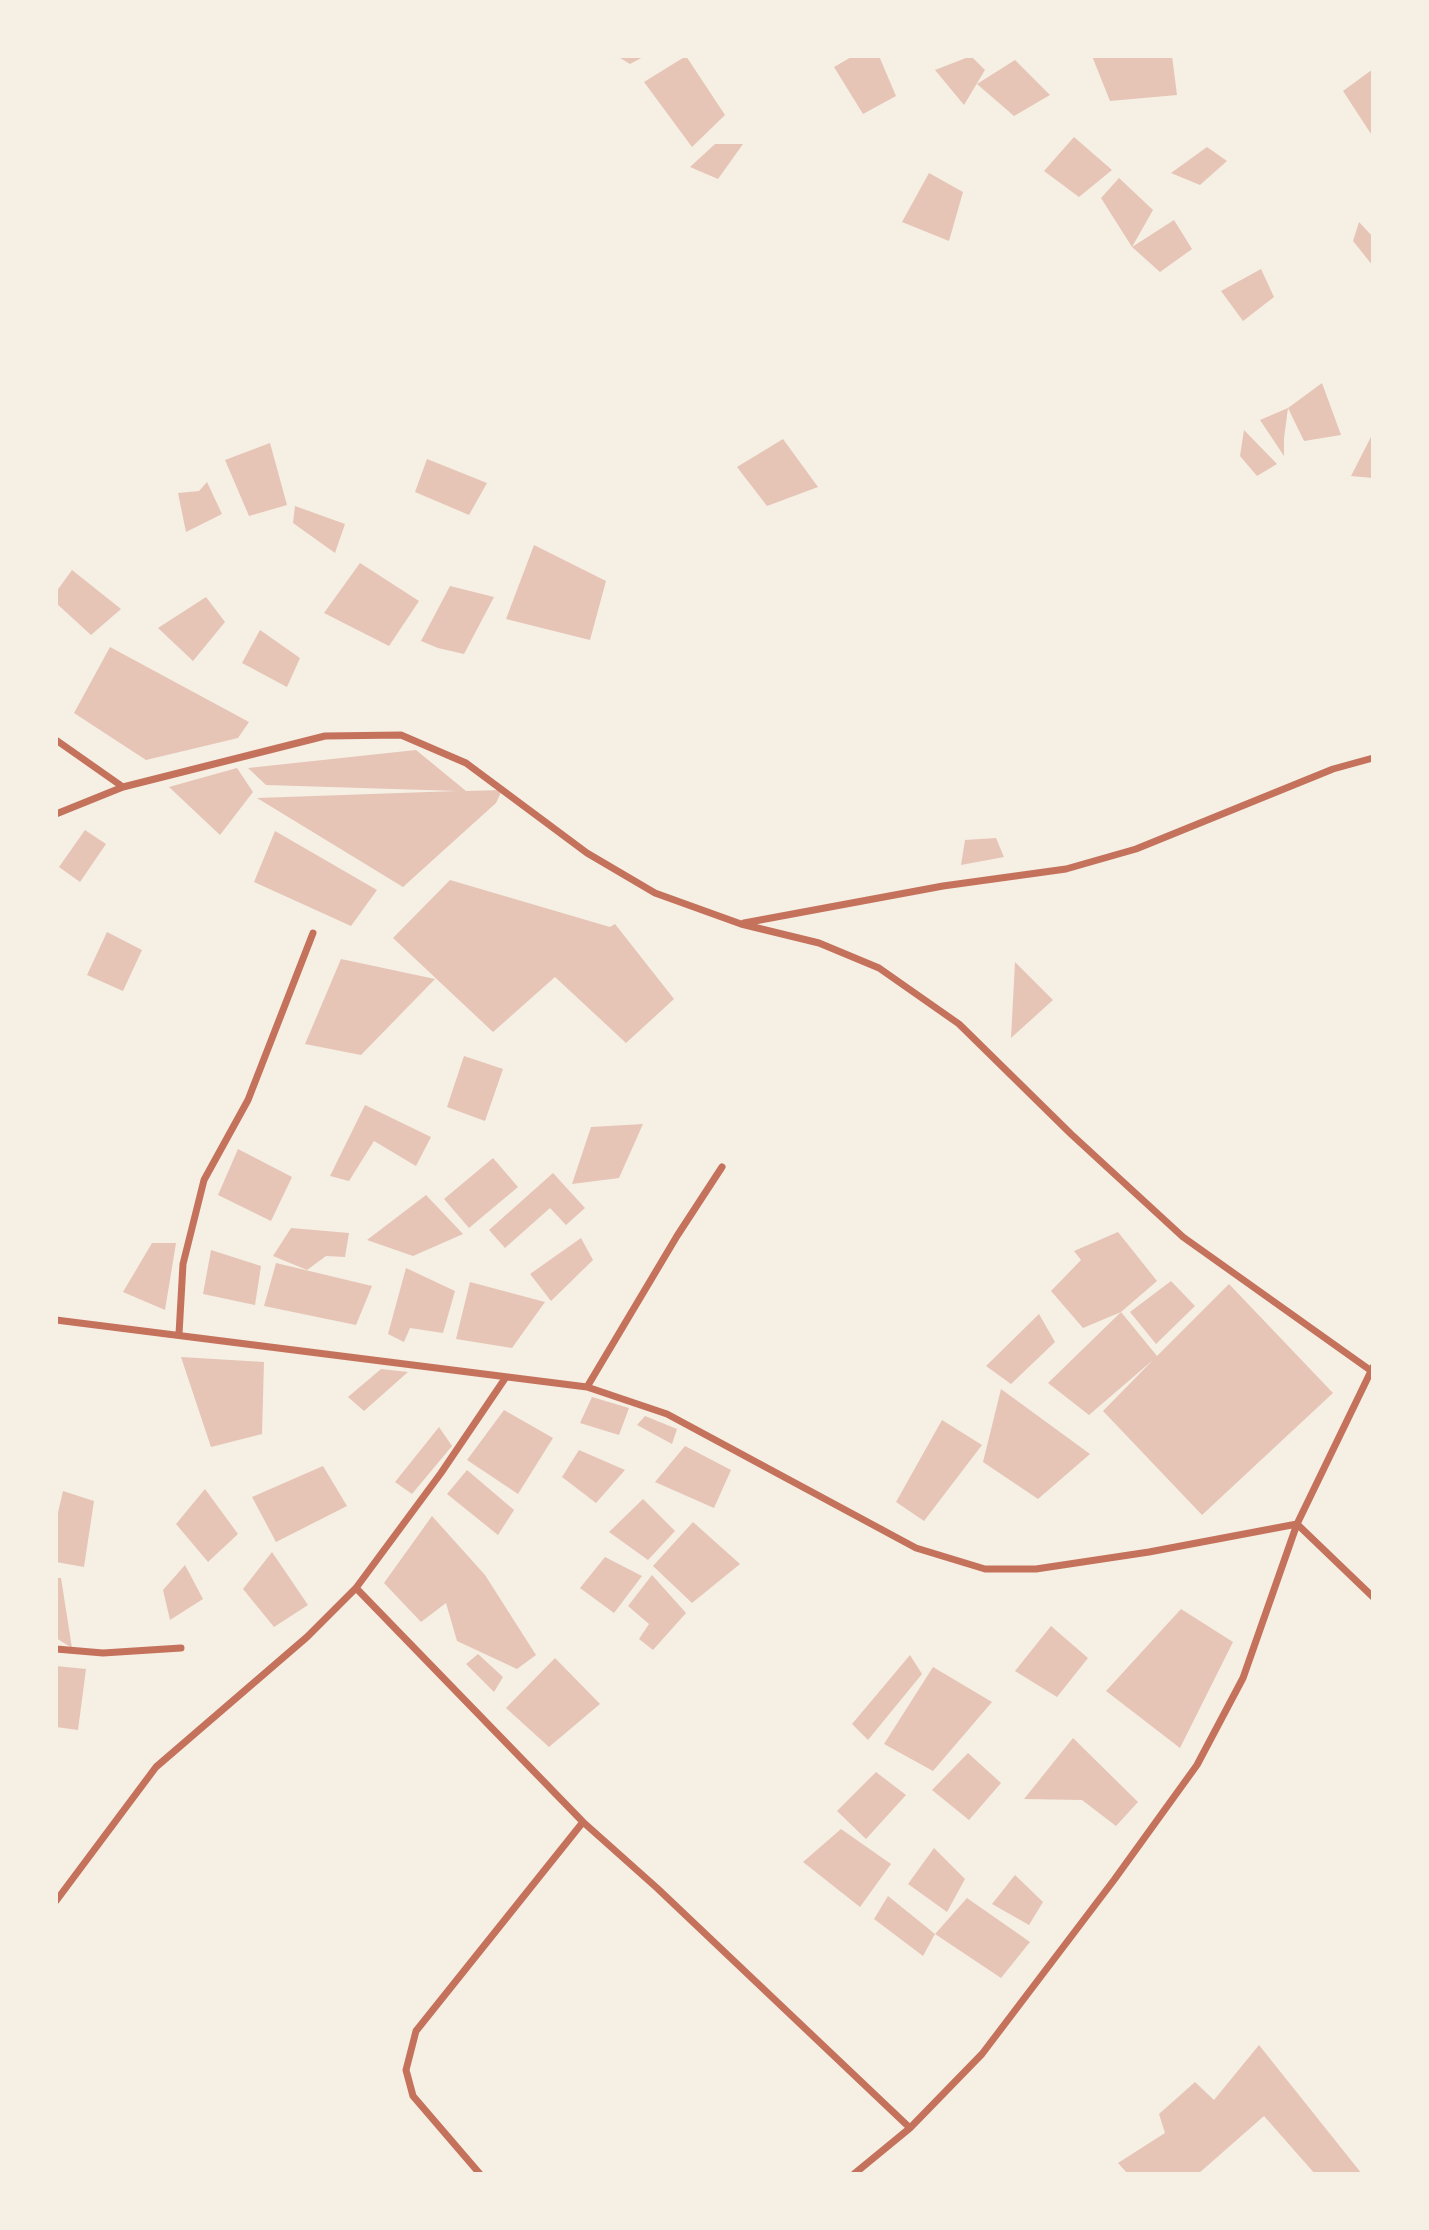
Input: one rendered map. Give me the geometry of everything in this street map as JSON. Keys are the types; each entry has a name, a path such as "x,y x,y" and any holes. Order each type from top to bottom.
{"street":[{"path":"56,814 123,787 325,736 401,735 466,763 587,853 655,893 741,924 819,943 879,968 959,1024 1183,1237 1371,1368 1297,1524 1243,1678 1197,1765 982,2054 910,2129 854,2174"},
{"path":"56,740 123,787"},
{"path":"741,924 943,886 1066,869 1136,849 1333,769 1373,758"},
{"path":"179,1334 183,1264 204,1180 248,1100 313,933"},
{"path":"587,1387 677,1236 722,1167"},
{"path":"56,1320 587,1387 667,1414 916,1548 985,1569 1036,1569 1149,1552 1297,1524"},
{"path":"56,1901 156,1767 307,1637 356,1588 441,1474 506,1377"},
{"path":"1297,1524 1373,1597"},
{"path":"356,1588 583,1822 657,1888 910,2129"},
{"path":"56,1649 103,1653 181,1648"},
{"path":"480,2174 413,2096 406,2070 416,2032 583,1822"}],"building":[{"path":"617,56 645,56 630,64"},
{"path":"686,56 725,115 692,147 644,82"},
{"path":"853,56 879,56 896,96 863,114 834,67"},
{"path":"971,56 985,70 964,105 935,70"},
{"path":"1092,56 1172,56 1177,95 1110,101"},
{"path":"1015,60 1050,95 1014,116 977,84"},
{"path":"1373,69 1373,137 1343,91"},
{"path":"1074,137 1112,170 1079,197 1044,171"},
{"path":"715,144 743,144 718,179 690,167"},
{"path":"1207,147 1227,161 1200,185 1171,173"},
{"path":"929,173 963,192 949,241 902,222"},
{"path":"1119,178 1153,210 1132,247 1101,198"},
{"path":"1174,220 1192,249 1160,272 1132,247"},
{"path":"1359,222 1373,237 1373,266 1353,241"},
{"path":"1261,269 1274,297 1243,321 1221,291"},
{"path":"1322,383 1341,435 1304,441 1288,408"},
{"path":"1288,408 1284,438 1284,456 1260,420"},
{"path":"1244,430 1277,464 1257,476 1240,456"},
{"path":"1373,433 1373,478 1351,476"},
{"path":"783,439 818,487 767,506 737,467"},
{"path":"270,443 287,505 249,516 225,460"},
{"path":"427,459 487,483 469,515 415,492"},
{"path":"207,482 222,514 186,532 178,493 199,491"},
{"path":"295,506 345,524 335,553 293,523"},
{"path":"534,545 606,581 590,640 506,619"},
{"path":"360,563 419,601 389,646 324,613"},
{"path":"72,570 121,609 91,635 56,603 56,592"},
{"path":"450,586 494,597 464,654 421,641"},
{"path":"206,597 225,622 193,661 158,628"},
{"path":"260,630 300,658 287,687 242,663"},
{"path":"110,647 249,722 238,738 146,760 74,713"},
{"path":"416,750 466,791 502,790 496,803 403,887 257,798 457,791 266,785 248,768"},
{"path":"237,768 253,792 220,835 169,787"},
{"path":"85,830 106,844 80,882 59,867"},
{"path":"275,831 377,890 351,926 254,882"},
{"path":"996,838 1004,857 961,865 965,840"},
{"path":"450,880 610,927 615,924 674,999 626,1043 555,977 493,1032 393,938"},
{"path":"107,932 142,950 123,991 87,975"},
{"path":"341,959 435,979 361,1055 305,1044"},
{"path":"1015,962 1053,1000 1011,1038"},
{"path":"464,1056 503,1069 485,1121 447,1107"},
{"path":"365,1105 431,1137 416,1166 374,1141 349,1181 330,1176"},
{"path":"643,1124 619,1178 572,1184 591,1127"},
{"path":"238,1149 292,1177 271,1221 218,1195"},
{"path":"493,1158 518,1187 469,1228 444,1199"},
{"path":"553,1173 585,1208 566,1225 550,1208 505,1248 489,1230"},
{"path":"426,1195 463,1234 413,1256 367,1240"},
{"path":"291,1228 349,1233 345,1257 326,1256 307,1270 273,1256"},
{"path":"1118,1232 1157,1281 1121,1312 1083,1328 1051,1291 1081,1260 1074,1251"},
{"path":"581,1238 593,1260 551,1301 530,1274"},
{"path":"152,1243 176,1243 165,1310 123,1292"},
{"path":"211,1250 261,1266 255,1305 203,1294"},
{"path":"276,1263 372,1286 356,1325 264,1306"},
{"path":"406,1268 455,1291 443,1333 410,1328 404,1342 388,1334"},
{"path":"1171,1281 1195,1306 1156,1344 1130,1312"},
{"path":"470,1282 545,1302 512,1348 456,1339"},
{"path":"1229,1284 1333,1393 1202,1515 1103,1411 1153,1360 1089,1415 1048,1383 1121,1312 1157,1356"},
{"path":"1039,1314 1055,1342 1011,1384 986,1366"},
{"path":"181,1357 264,1362 262,1434 211,1447"},
{"path":"381,1369 408,1372 364,1411 348,1397"},
{"path":"1001,1389 1090,1454 1038,1499 983,1462"},
{"path":"592,1397 629,1408 619,1435 580,1423"},
{"path":"504,1410 553,1438 518,1494 467,1460"},
{"path":"645,1416 677,1429 672,1444 637,1425"},
{"path":"942,1420 982,1445 924,1521 896,1502"},
{"path":"439,1427 452,1446 412,1494 395,1482"},
{"path":"685,1446 731,1470 714,1508 655,1482"},
{"path":"579,1450 625,1470 596,1503 562,1477"},
{"path":"323,1466 347,1506 276,1542 252,1497"},
{"path":"467,1470 514,1510 498,1535 447,1494"},
{"path":"205,1489 238,1534 208,1562 176,1524"},
{"path":"63,1491 94,1501 84,1567 56,1562 56,1521"},
{"path":"643,1499 675,1531 648,1560 609,1532"},
{"path":"432,1516 485,1575 536,1655 517,1669 457,1641 446,1603 421,1622 384,1583"},
{"path":"693,1522 740,1564 692,1603 653,1566"},
{"path":"272,1552 308,1605 274,1627 243,1589"},
{"path":"605,1557 642,1576 614,1613 580,1588"},
{"path":"185,1565 203,1599 170,1620 163,1590"},
{"path":"652,1575 686,1613 653,1650 639,1639 649,1624 628,1606"},
{"path":"56,1578 61,1578 72,1648 56,1638"},
{"path":"1181,1609 1233,1642 1180,1748 1106,1691"},
{"path":"1051,1626 1088,1658 1057,1697 1015,1671"},
{"path":"478,1654 503,1677 494,1692 466,1664"},
{"path":"910,1655 922,1674 868,1740 852,1724"},
{"path":"555,1658 600,1704 549,1747 506,1708"},
{"path":"56,1666 86,1669 78,1730 56,1727"},
{"path":"933,1667 992,1702 933,1771 884,1744"},
{"path":"1073,1738 1138,1802 1116,1826 1082,1800 1024,1799"},
{"path":"968,1753 1001,1783 969,1820 932,1790"},
{"path":"876,1772 906,1795 866,1839 837,1811"},
{"path":"841,1829 891,1864 860,1907 803,1862"},
{"path":"934,1848 965,1879 947,1912 908,1884"},
{"path":"1015,1875 1043,1902 1029,1925 992,1904"},
{"path":"888,1896 935,1934 923,1956 874,1919"},
{"path":"967,1898 1030,1942 1001,1978 935,1934"},
{"path":"1259,2045 1362,2174 1315,2174 1264,2116 1198,2174 1128,2174 1118,2163 1165,2133 1159,2114 1195,2082 1214,2100"}]}
